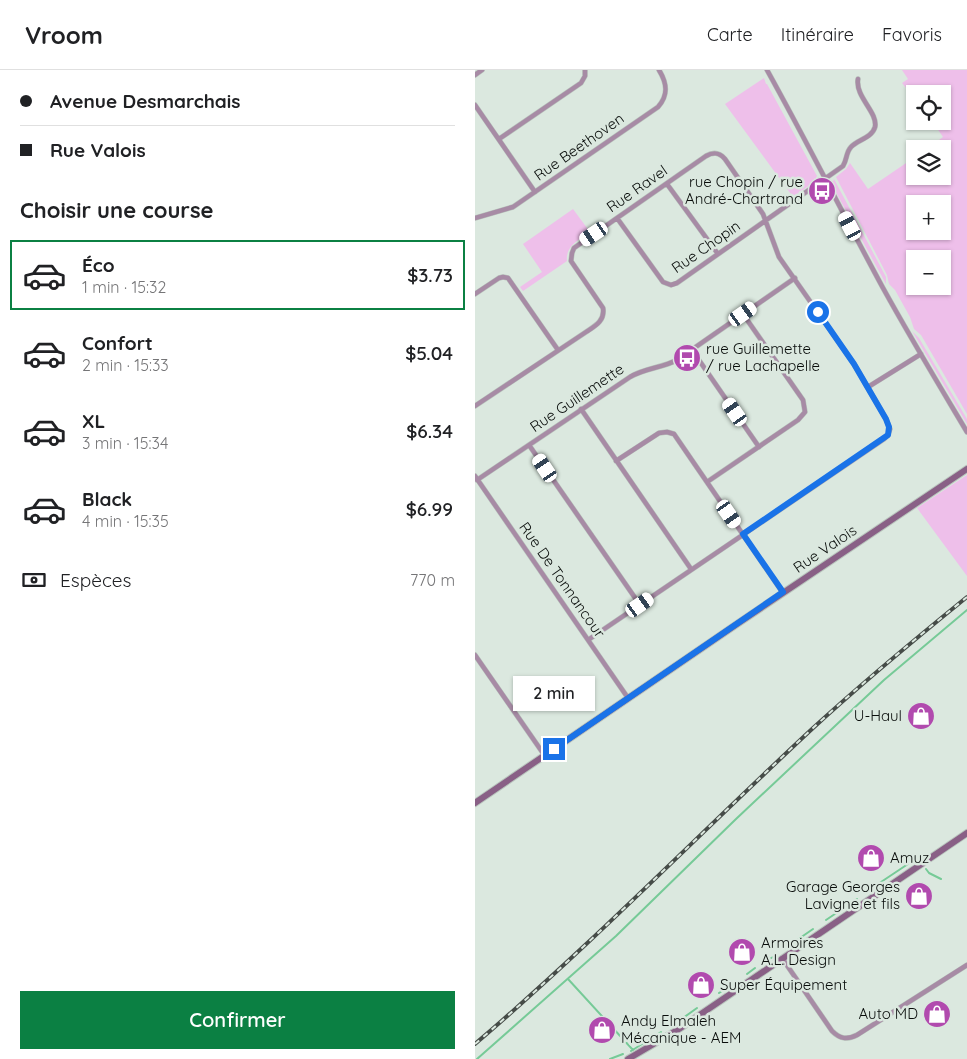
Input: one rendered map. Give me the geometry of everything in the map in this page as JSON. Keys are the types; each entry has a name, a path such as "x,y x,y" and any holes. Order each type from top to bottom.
{"street":[{"path":"475,75 482,70"},
{"path":"499,139 583,81 585,70"},
{"name":"Rue Beethoven","path":"475,218 511,208 658,107 665,97 666,89 664,79 659,70"},
{"path":"767,70 879,280 967,432"},
{"name":"Rue Chopin","path":"617,218 662,280 667,284 677,283 843,166 850,148 871,133 875,127 874,118 859,90 858,79"},
{"path":"475,105 535,192"},
{"name":"Rue Ravel","path":"475,406 598,324 604,314 600,304 572,262 573,250 706,156 713,153 725,159 766,221"},
{"path":"667,184 718,254"},
{"path":"588,640 888,435 889,425 868,386 778,254 766,221"},
{"path":"475,294 499,278 508,278 558,350"},
{"name":"Rue Guillemette","path":"476,478 529,445 630,376 668,364 692,350 795,278"},
{"path":"707,482 799,420 804,414 805,407 801,398 743,314"},
{"path":"692,350 759,447"},
{"path":"868,386 921,354"},
{"path":"581,409 691,569"},
{"path":"616,461 657,434 667,432 675,437 783,592"},
{"path":"529,445 640,605"},
{"name":"Rue Valois","path":"475,803 783,592 967,469"},
{"name":"Rue De Tonnancour","path":"476,478 628,698"},
{"path":"475,655 545,756"},
{"path":"628,1059 669,1035 967,833"},
{"path":"781,958 831,1031 839,1037 846,1038 857,1035 967,965"}],"shaded area":[{"path":"902,70 967,70 967,414 921,335 914,329 910,317 895,290 889,284 887,275 836,177 850,163 868,189 906,163 906,185 951,185 951,140 939,140 943,137 938,130 951,130 951,85 906,85 906,88 902,83 908,79"},
{"path":"764,78 817,176 814,182 793,197 725,104"},
{"path":"834,179 886,277 886,284 832,185"},
{"path":"573,209 590,232 570,247 567,261 523,291 520,287 542,272 523,244"},
{"path":"912,331 919,338 967,419 967,424"},
{"path":"967,475 967,576 917,508"}],"waterway":[{"path":"477,1059 616,936 736,819 884,680 967,610"},
{"path":"916,859 923,855"},
{"path":"878,884 908,864"},
{"path":"926,869 929,873 941,879"},
{"path":"866,893 869,890"},
{"path":"826,920 857,899"},
{"path":"784,949 813,929"},
{"path":"766,961 773,957"},
{"path":"747,974 755,968"},
{"path":"568,979 633,1050"},
{"path":"719,993 730,986"},
{"path":"676,1023 697,1008"},
{"path":"631,1051 661,1032"},
{"path":"610,1059 623,1054"}],"railway":[{"path":"475,1044 603,928 812,729 888,662 967,597"}],"place":[{"name":"rue Chopin / rue André-Chartrand","path":"822,191"},
{"name":"rue Guillemette / rue Lachapelle","path":"687,358"},
{"name":"U-Haul","path":"921,716"},
{"name":"Amuz","path":"871,858"},
{"name":"Garage Georges Lavigne et fils","path":"919,896"},
{"name":"Armoires A.L. Design","path":"742,952"},
{"name":"Super Équipement","path":"701,985"},
{"name":"Auto MD","path":"937,1014"},
{"name":"Andy Elmaleh Mécanique - AEM","path":"602,1030"}],"route":[{"path":"554,749 783,592 743,534 888,435 889,427 886,419 864,379 818,312"}]}
